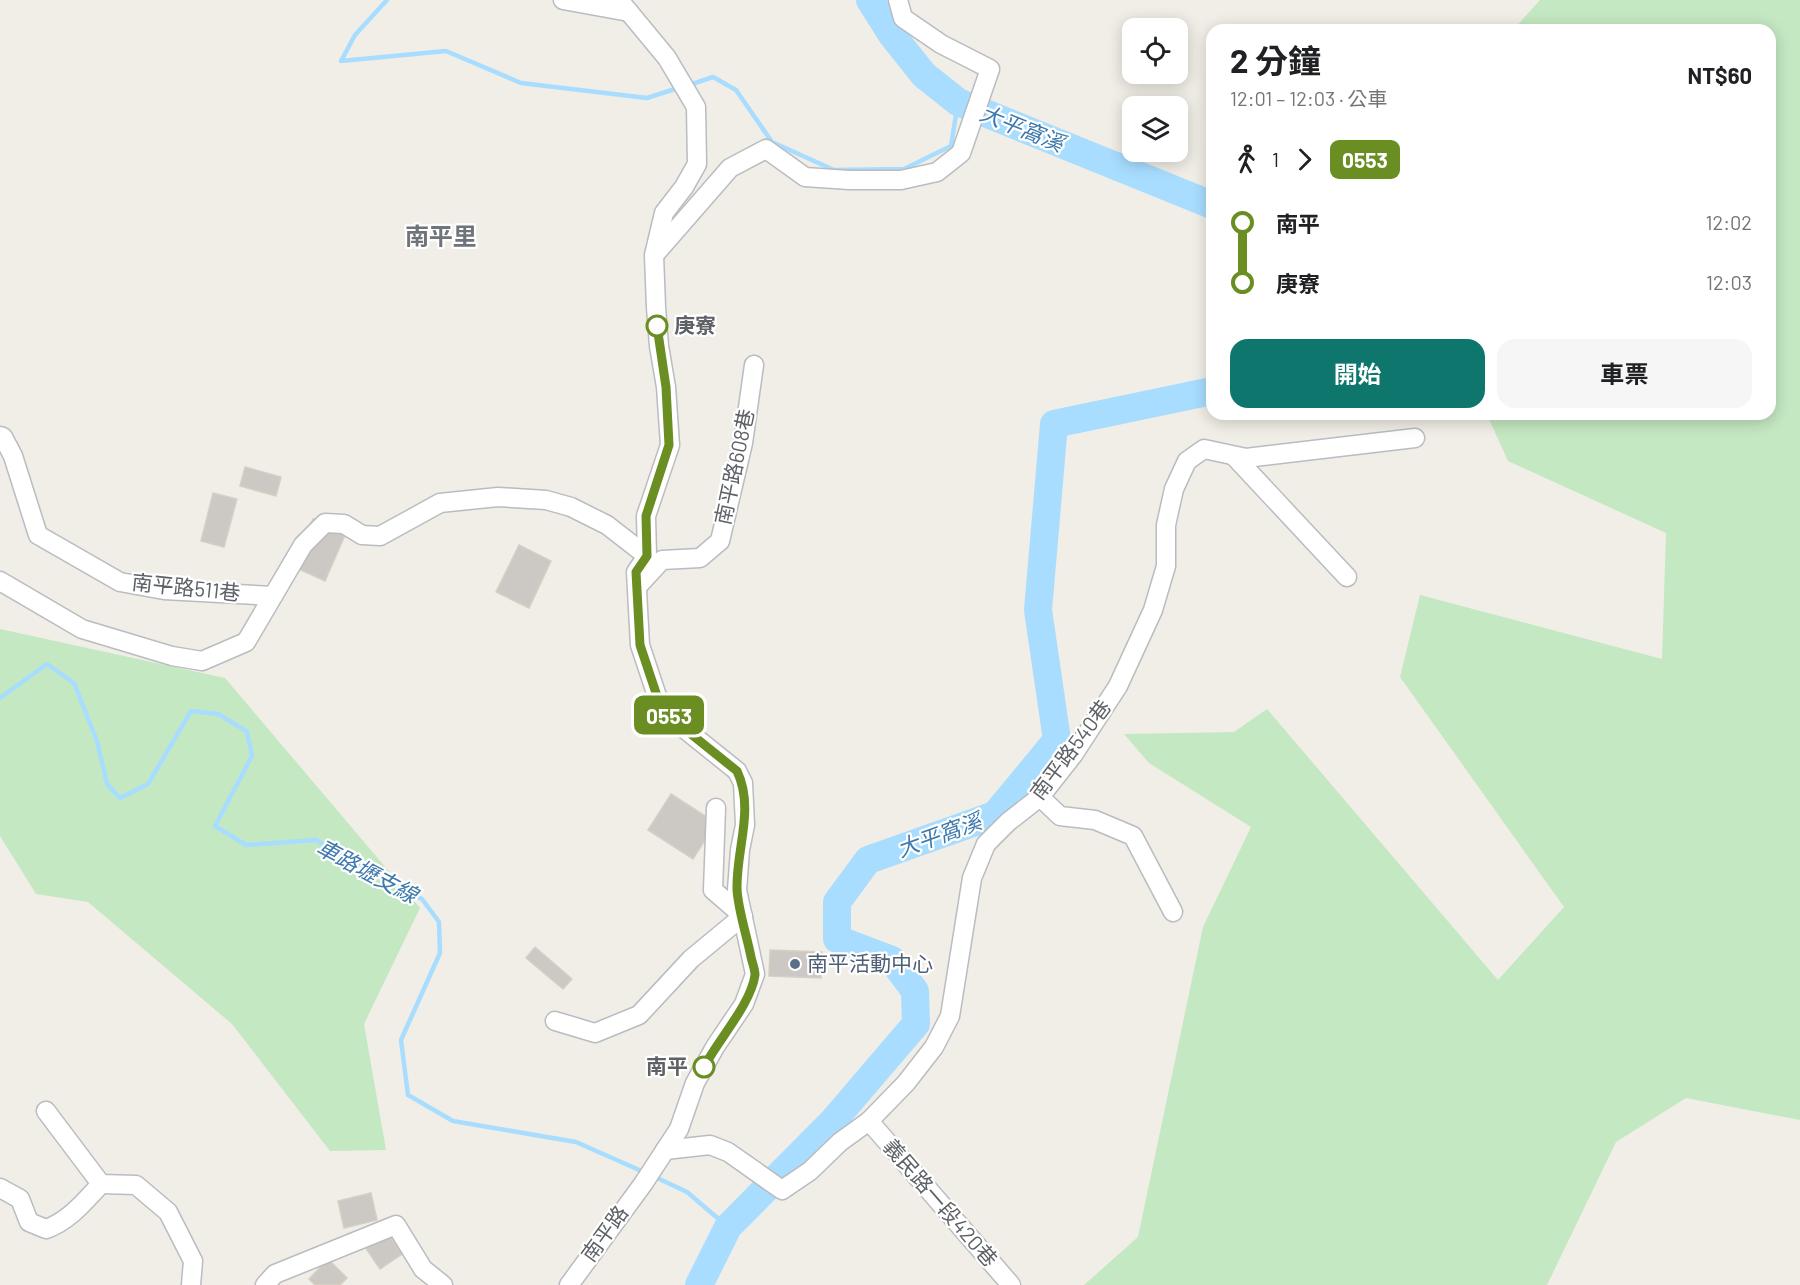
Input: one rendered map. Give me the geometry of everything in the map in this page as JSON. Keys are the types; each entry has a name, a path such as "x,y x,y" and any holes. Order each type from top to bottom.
{"street":[{"path":"563,0 624,6 667,58 696,107 697,164 684,187 664,213 654,255 657,317 666,387 669,445 646,516 647,556 636,572 640,645 657,696 671,718 737,771 743,783 745,825 740,850 737,890 755,974 744,1004 715,1047 695,1083 679,1129 665,1150"},
{"path":"654,255 730,168 766,149 805,177 849,180 901,180 937,172 961,153 990,69 941,44 903,18 898,0"},
{"name":"南平路608巷","path":"637,587 662,560 700,558 720,541 743,443 754,365"},
{"name":"南平路511巷","path":"0,436 3,437 13,456 38,534 48,540 120,582 164,590 273,596"},
{"name":"南平路540巷","path":"665,1150 710,1145 728,1152 782,1190 810,1171 840,1142 869,1121 913,1074 934,1047 950,1016 972,878 986,844 1008,822 1040,797 1073,755 1118,686 1153,610 1166,566 1166,525 1174,489 1187,461 1204,449 1246,458 1415,438"},
{"path":"1234,456 1347,578"},
{"name":"南平路511巷","path":"0,581 82,629 172,656 202,662 246,642 303,545 326,523 344,524 362,534 380,536 440,503 486,498 546,500 571,507 607,525 647,556"},
{"path":"1040,797 1060,816 1095,820 1133,836 1173,912"},
{"path":"716,808 712,891 743,916"},
{"path":"555,1021 595,1033 639,1015 691,958 743,916"},
{"path":"46,1111 101,1184"},
{"name":"義民路一段420巷","path":"869,1121 1011,1285"},
{"name":"南平路","path":"569,1285 665,1150"},
{"path":"0,1188 20,1198 29,1222 46,1229 58,1225 80,1207 101,1184 136,1185 168,1212 194,1261 191,1285"},
{"path":"265,1285 275,1274 396,1225 423,1269 442,1285"}],"green space":[{"path":"1540,0 1800,0 1800,1120 1686,1098 1616,1142 1547,1285 1084,1285 1138,1237 1203,927 1251,827 1149,763 1124,734 1234,732 1267,709 1498,980 1564,907 1400,677 1420,595 1662,659 1666,533 1508,461 1489,420 1776,420 1776,24 1518,24"},
{"path":"0,629 225,678 420,908 364,1024 386,1150 330,1151 232,1024 88,902 36,894 0,836"}],"building":[{"path":"245,467 281,477 276,496 240,486"},
{"path":"213,493 237,499 224,547 201,541"},
{"path":"313,519 346,533 325,581 292,566"},
{"path":"519,545 551,561 529,608 496,592"},
{"path":"671,794 716,823 693,859 648,830"},
{"path":"535,947 572,979 563,989 526,958"},
{"name":"南平活動中心","path":"770,950 822,952 821,978 769,976"},
{"path":"371,1193 377,1220 344,1228 338,1201"},
{"path":"387,1232 402,1254 380,1269 365,1247"},
{"path":"328,1259 347,1278 340,1285 315,1285 309,1279"}],"waterway":[{"path":"387,0 355,35 341,61 446,51 521,83 647,98 681,87"},
{"name":"大平窩溪","path":"870,0 892,35 924,75 958,102 1206,203"},
{"path":"689,85 713,77 736,90 772,142 834,170 904,169 951,146 958,102"},
{"name":"大平窩溪","path":"699,1285 728,1227 833,1121 916,1024 915,991 892,960 837,939 837,902 868,860 995,815 1057,740 1038,610 1054,424 1206,392"},
{"name":"車路壢支線","path":"0,698 47,664 74,683 97,741 107,784 120,798 148,784 191,711 218,714 243,729 247,732 252,756 215,826 246,845 316,840 353,863 422,899 439,922 440,953 401,1040 408,1095 453,1121 576,1142 646,1173"},
{"name":"車路壢支線","path":"653,1176 687,1192 728,1227"}],"bus line":[{"name":"0553","path":"657,326 666,387 669,445 646,516 647,556 636,572 640,645 657,696 671,718 737,771 743,783 745,825 740,850 737,890 755,974 744,1004 704,1067"}],"place":[{"name":"庚寮","path":"657,326"},
{"name":"南平活動中心","path":"795,964"},
{"name":"南平","path":"704,1067"}],"district":[{"name":"南平里","path":"441,237"}]}
